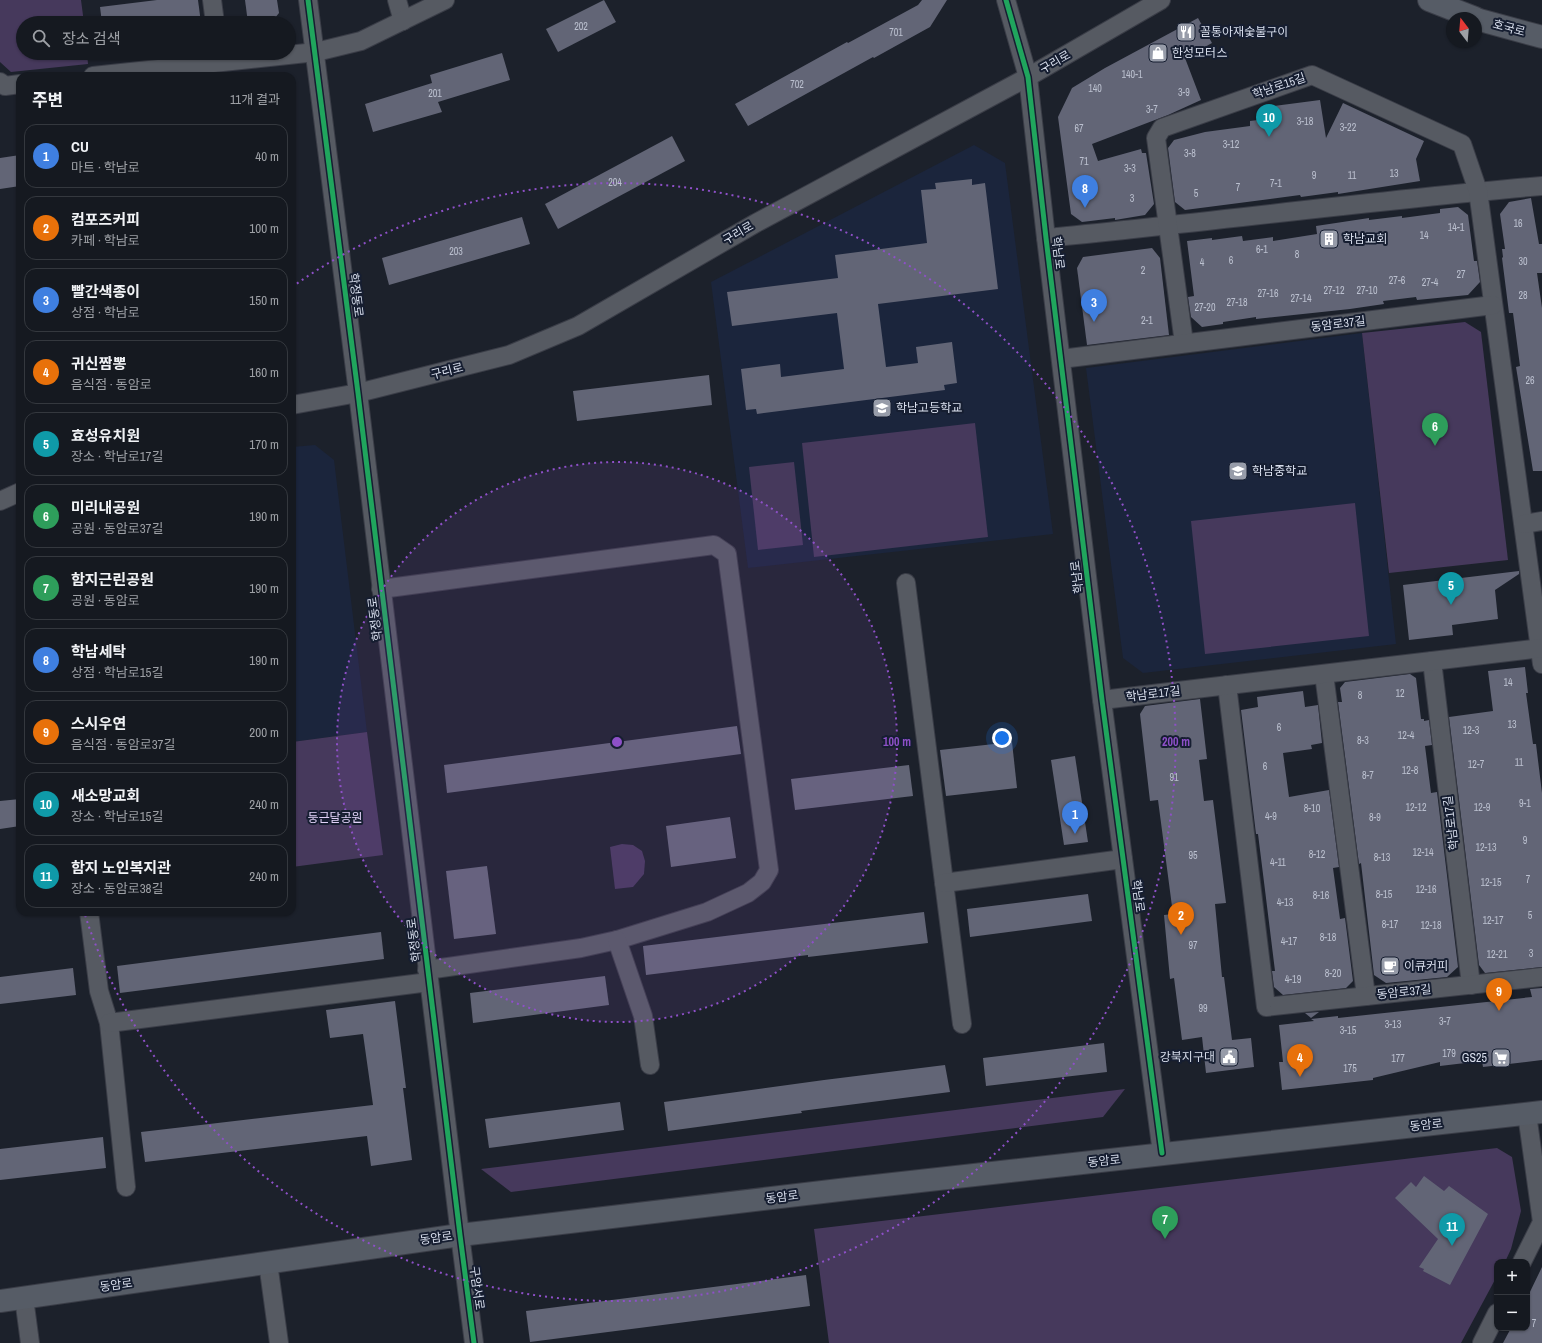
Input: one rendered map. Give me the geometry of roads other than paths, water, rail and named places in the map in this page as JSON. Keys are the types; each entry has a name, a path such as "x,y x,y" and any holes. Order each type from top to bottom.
{"main road":[{"name":"호국로","path":"1429,0 1460,12"},
{"name":"호국로","path":"1482,20 1542,37"},
{"path":"1482,21 1542,45"},
{"name":"동암로","path":"0,1301 460,1235 1162,1153 1534,1113"}],"street":[{"path":"212,0 214,16"},
{"name":"학정동로","path":"308,0 316,52 358,393 460,1235"},
{"path":"397,0 403,21"},
{"path":"296,53 316,52 360,41 445,0"},
{"name":"학남로","path":"1006,0 1028,77 1102,700 1162,1153"},
{"name":"구리로","path":"296,404 358,393 509,355 578,326 756,223 1028,77 1161,0"},
{"path":"121,72 204,60"},
{"name":"학남로15길","path":"1184,343 1156,138 1162,128 1312,75 1462,144 1478,191"},
{"path":"0,82 5,86 16,85"},
{"path":"1046,238 1168,226 1478,191 1542,186"},
{"path":"1478,191 1541,653"},
{"name":"동암로37길","path":"1061,358 1493,305"},
{"path":"0,501 16,494"},
{"path":"1524,524 1542,522"},
{"path":"109,1023 428,976 581,948 617,940 707,912 748,893 762,882 769,870 727,554 714,545 381,589"},
{"path":"906,583 962,1024"},
{"name":"학남로17길","path":"1102,700 1432,661 1541,653"},
{"name":"학남로17길","path":"1432,661 1471,985"},
{"path":"1324,674 1366,996"},
{"name":"동암로37길","path":"1227,685 1266,1007 1542,977"},
{"path":"944,883 1123,859"},
{"path":"90,916 99,991 109,1023 126,1187"},
{"path":"617,940 643,1016 650,1065"},
{"path":"1524,1259 1542,1222 1534,1113"},
{"name":"구암서로","path":"460,1235 474,1343"},
{"path":"268,1263 279,1343"},
{"path":"24,1298 30,1343"},
{"path":"1482,1343 1494,1319"}],"place":[{"name":"꼴통아재숯불구이","path":"1186,32"},
{"name":"한성모터스","path":"1158,53"},
{"name":"새소망교회","path":"1269,137"},
{"name":"학남세탁","path":"1085,208"},
{"name":"학남교회","path":"1329,239"},
{"name":"빨간색종이","path":"1094,322"},
{"name":"학남고등학교","path":"882,408"},
{"name":"미리내공원","path":"1435,446"},
{"name":"학남중학교","path":"1238,471"},
{"name":"효성유치원","path":"1451,605"},
{"name":"CU","path":"1075,834"},
{"name":"컴포즈커피","path":"1181,935"},
{"name":"이큐커피","path":"1390,966"},
{"name":"스시우연","path":"1499,1011"},
{"name":"강북지구대","path":"1229,1057"},
{"name":"GS25","path":"1501,1058"},
{"name":"귀신짬뽕","path":"1300,1077"},
{"name":"함지근린공원","path":"1165,1239"},
{"name":"함지 노인복지관","path":"1452,1246"}],"park label":[{"name":"둥근달공원","path":"335,818"}]}
